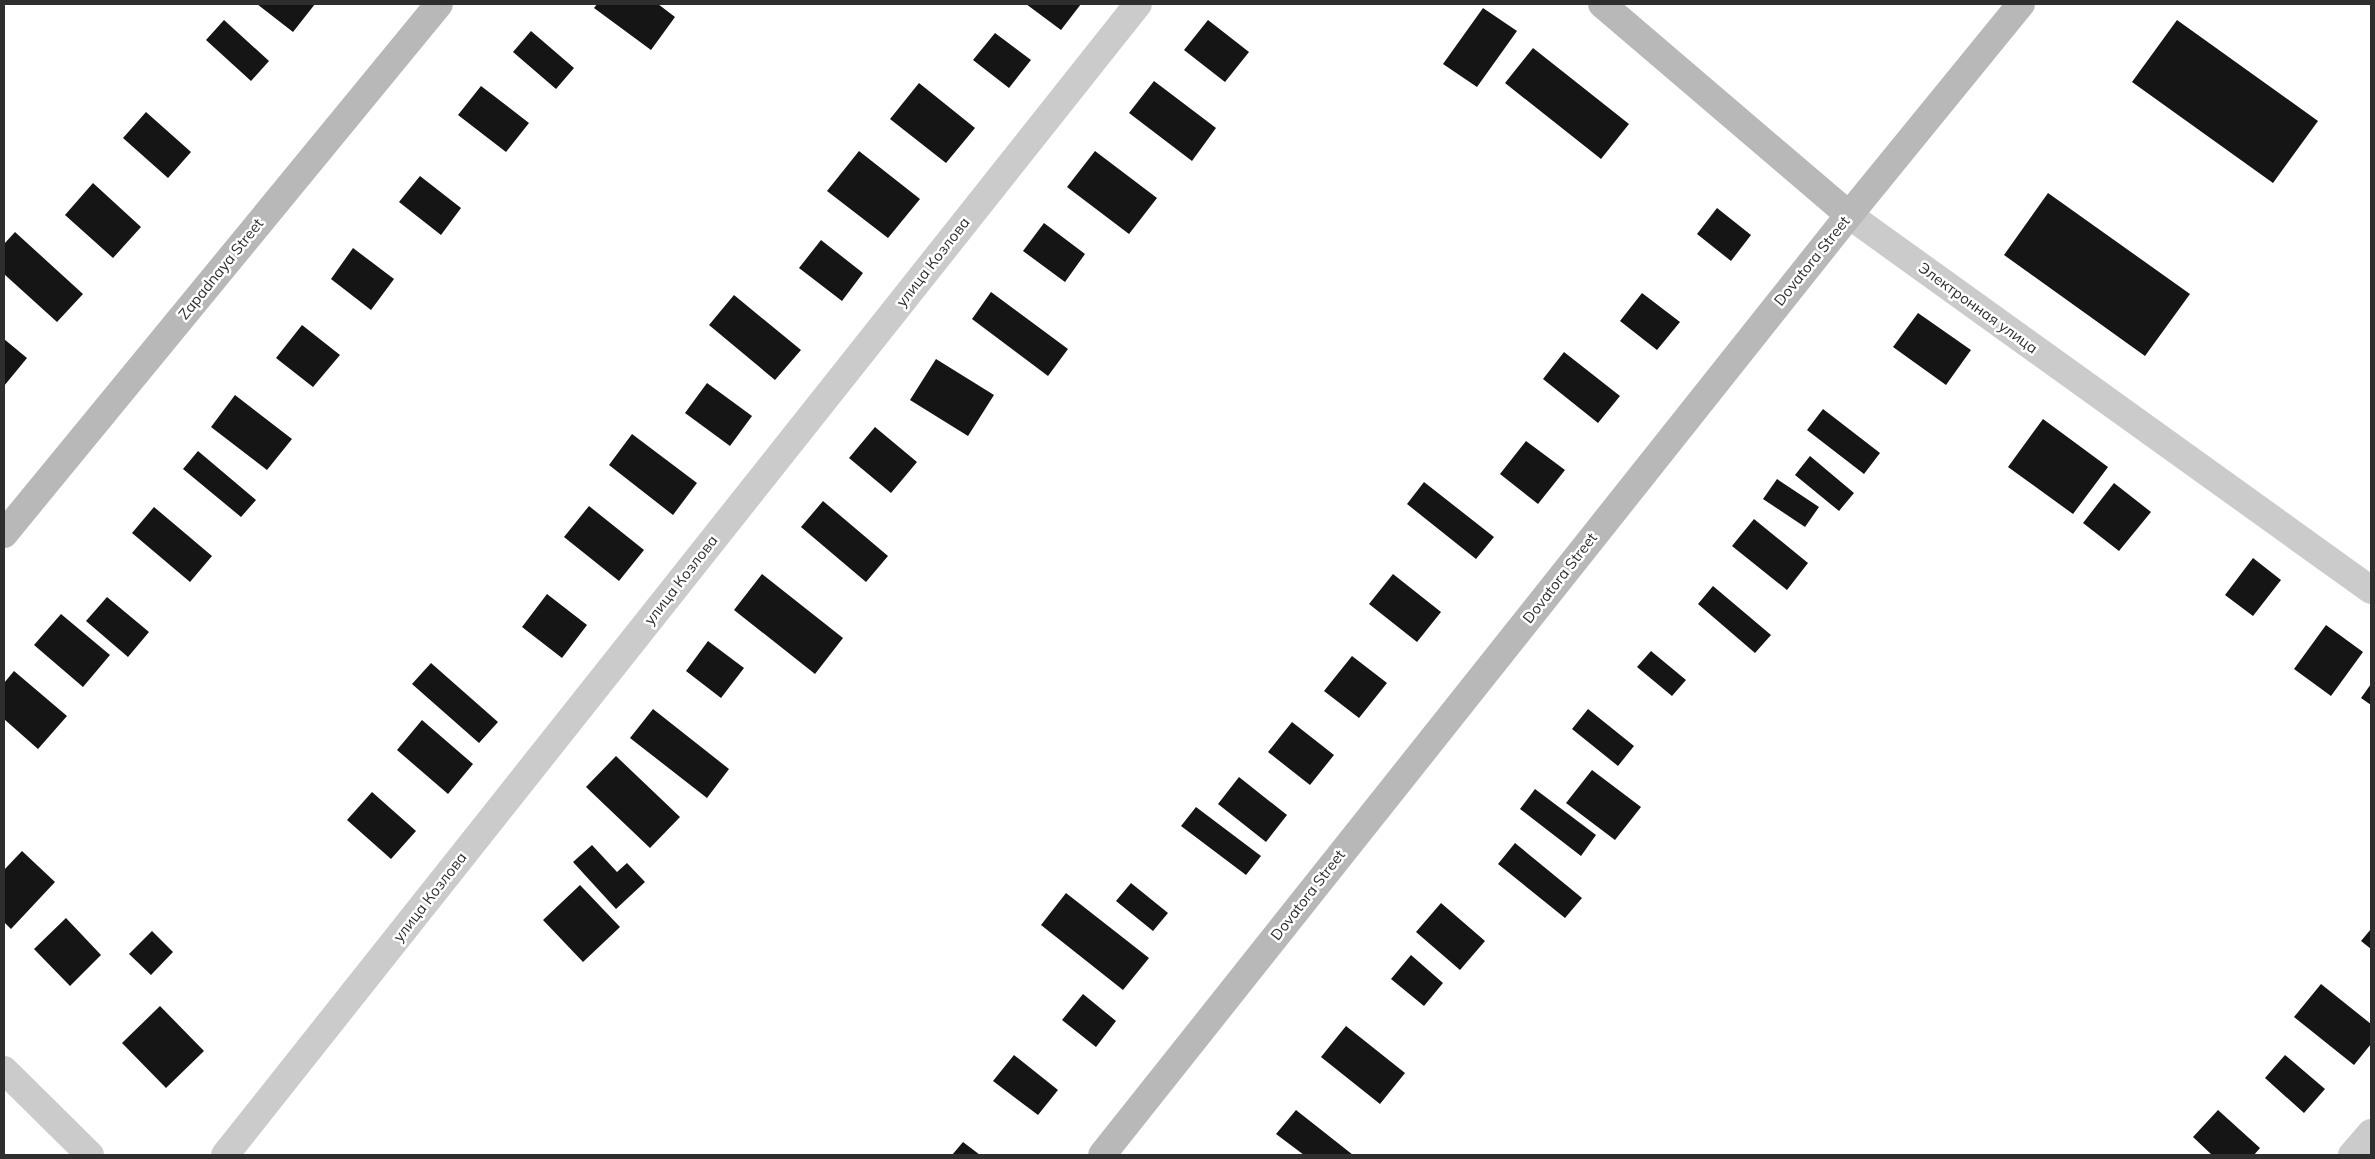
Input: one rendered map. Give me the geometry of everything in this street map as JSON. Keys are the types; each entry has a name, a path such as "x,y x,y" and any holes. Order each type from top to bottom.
{"street":[{"name":"Zapadnaya Street","path":"4,534 439,4"},
{"name":"улица Козлова","path":"224,1155 1138,4"},
{"name":"Электронная улица","path":"1602,4 1849,215 2371,590"},
{"name":"Dovatora Street","path":"1102,1155 1849,215 2021,4"},
{"path":"4,1070 90,1155"},
{"path":"2352,1155 2371,1133"}],"building":[{"path":"257,4 315,4 293,32"},
{"path":"597,4 658,4 675,17 651,50 594,8"},
{"path":"1026,4 1081,4 1061,30"},
{"path":"1483,8 1517,31 1477,87 1443,64"},
{"path":"224,20 269,61 251,81 206,40"},
{"path":"1208,20 1249,52 1225,82 1184,50"},
{"path":"2177,20 2318,121 2273,183 2132,82"},
{"path":"531,31 574,68 556,89 513,52"},
{"path":"995,33 1031,60 1009,88 973,60"},
{"path":"1533,48 1629,124 1601,159 1505,83"},
{"path":"1154,81 1216,128 1192,161 1129,113"},
{"path":"919,83 975,128 946,163 890,119"},
{"path":"481,86 529,123 506,152 458,115"},
{"path":"146,112 191,152 168,178 123,138"},
{"path":"859,151 920,199 888,238 827,191"},
{"path":"1095,151 1157,198 1129,234 1067,187"},
{"path":"420,176 461,208 441,235 399,202"},
{"path":"93,183 141,227 113,258 65,215"},
{"path":"2048,193 2190,294 2145,356 2004,255"},
{"path":"1717,208 1751,235 1731,261 1697,234"},
{"path":"1044,223 1085,254 1065,282 1023,251"},
{"path":"15,232 83,294 57,322 4,274 4,244"},
{"path":"821,240 863,273 842,301 799,268"},
{"path":"353,248 394,279 371,310 331,279"},
{"path":"991,292 1068,349 1048,376 972,319"},
{"path":"1642,293 1680,322 1657,350 1620,321"},
{"path":"734,295 801,350 775,380 709,325"},
{"path":"1918,313 1971,350 1946,385 1893,347"},
{"path":"302,325 340,355 313,387 276,358"},
{"path":"4,339 27,358 4,386"},
{"path":"1564,352 1620,396 1598,423 1543,379"},
{"path":"936,359 994,395 968,436 910,400"},
{"path":"707,383 752,416 730,446 685,413"},
{"path":"235,395 292,439 267,470 211,427"},
{"path":"1823,409 1880,453 1864,474 1807,430"},
{"path":"2043,419 2108,467 2073,514 2008,467"},
{"path":"875,427 917,462 891,493 849,458"},
{"path":"632,434 697,483 673,515 609,465"},
{"path":"1526,441 1565,470 1538,504 1500,474"},
{"path":"198,451 256,500 241,517 183,469"},
{"path":"1810,456 1854,493 1839,511 1795,475"},
{"path":"1777,479 1819,507 1805,527 1763,499"},
{"path":"1424,482 1494,537 1476,559 1407,504"},
{"path":"2114,483 2151,512 2119,551 2083,523"},
{"path":"823,501 888,556 866,582 801,527"},
{"path":"589,506 644,550 619,581 564,537"},
{"path":"154,507 212,556 190,582 132,533"},
{"path":"1754,519 1808,563 1787,590 1732,546"},
{"path":"2253,558 2281,580 2253,616 2225,595"},
{"path":"762,574 843,638 815,674 734,610"},
{"path":"1393,574 1441,612 1417,642 1369,604"},
{"path":"1713,586 1771,635 1755,653 1698,604"},
{"path":"547,594 587,625 562,658 522,627"},
{"path":"107,597 149,632 128,657 86,621"},
{"path":"61,614 110,655 83,687 34,645"},
{"path":"2326,625 2363,652 2331,696 2294,669"},
{"path":"708,641 744,668 721,698 686,671"},
{"path":"1651,651 1686,680 1672,696 1637,667"},
{"path":"1352,656 1387,683 1359,718 1324,691"},
{"path":"431,663 498,722 479,743 412,684"},
{"path":"14,671 67,716 38,749 4,719 4,683"},
{"path":"2371,684 2371,705 2361,698"},
{"path":"653,709 729,769 707,798 630,738"},
{"path":"1588,709 1634,746 1618,766 1572,729"},
{"path":"422,720 473,764 448,794 397,750"},
{"path":"1292,722 1334,755 1310,785 1268,752"},
{"path":"616,756 680,817 650,848 586,787"},
{"path":"1592,770 1641,807 1615,840 1566,803"},
{"path":"1239,777 1287,815 1266,842 1218,804"},
{"path":"1535,789 1596,835 1581,856 1520,809"},
{"path":"372,792 416,831 391,859 347,820"},
{"path":"1196,807 1261,856 1246,875 1181,826"},
{"path":"1515,843 1582,898 1565,918 1498,864"},
{"path":"592,845 617,872 627,863 645,882 616,909 573,862"},
{"path":"22,851 55,882 11,929 4,922 4,870"},
{"path":"1131,883 1168,913 1153,931 1116,901"},
{"path":"580,885 620,927 583,962 543,920"},
{"path":"1066,893 1149,958 1123,990 1041,925"},
{"path":"1441,903 1485,941 1460,970 1416,932"},
{"path":"66,918 101,955 70,986 34,949"},
{"path":"2371,929 2371,949 2361,941"},
{"path":"152,931 173,952 151,975 129,954"},
{"path":"1411,955 1443,983 1424,1006 1391,979"},
{"path":"2321,984 2371,1024 2371,1044 2354,1065 2294,1017"},
{"path":"1083,994 1116,1021 1096,1047 1062,1020"},
{"path":"160,1006 204,1051 166,1088 122,1043"},
{"path":"1346,1026 1405,1073 1380,1104 1321,1057"},
{"path":"1014,1055 1058,1090 1038,1115 993,1081"},
{"path":"2285,1055 2325,1089 2304,1113 2265,1078"},
{"path":"1296,1110 1353,1155 1304,1155 1276,1134"},
{"path":"2218,1110 2260,1148 2254,1155 2212,1155 2193,1137"},
{"path":"963,1142 980,1155 952,1155"}]}
